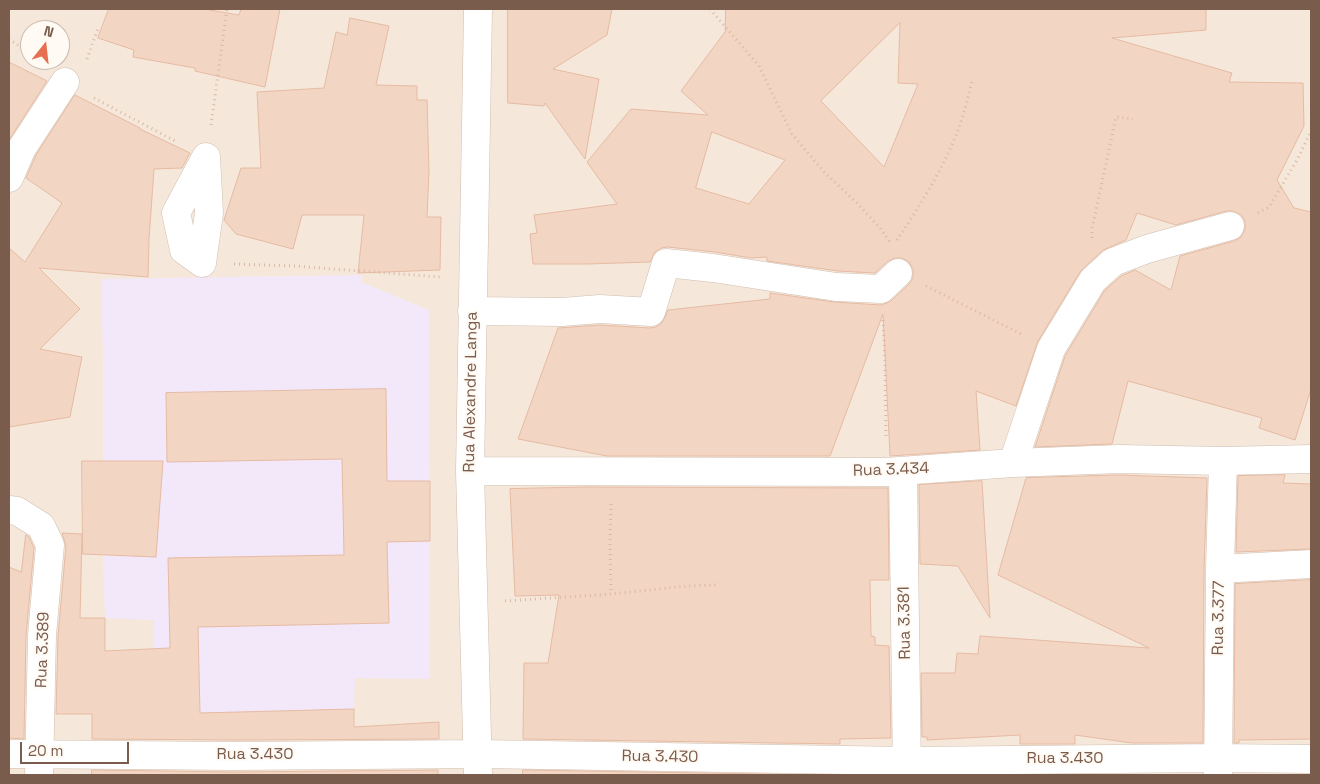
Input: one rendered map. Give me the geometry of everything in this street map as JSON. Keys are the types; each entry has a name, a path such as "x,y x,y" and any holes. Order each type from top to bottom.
{"street":[{"name":"Rua Alexandre Langa","path":"478,9 470,471 479,765"},
{"path":"9,178 22,148 65,82"},
{"path":"202,263 210,213 206,158"},
{"path":"1013,462 1051,349 1093,280 1113,262 1147,249 1230,226"},
{"path":"472,311 562,312 600,309 651,312 666,263 713,268 836,287 889,281"},
{"name":"Rua 3.434","path":"470,471 895,472 1013,462 1119,459 1223,461 1311,459"},
{"name":"Rua 3.377","path":"1218,767 1223,461"},
{"name":"Rua 3.381","path":"895,472 907,768"},
{"name":"Rua 3.389","path":"9,510 18,512 40,526 50,544 42,635 39,765"},
{"path":"1220,569 1311,564"},
{"name":"Rua 3.430","path":"9,754 39,765 479,765 907,768 1218,767 1311,759"}],"path":[{"path":"94,98 206,158 226,9"},
{"path":"710,9 759,66 792,134 825,173 857,203 893,246 915,214 943,163 960,125 972,81"},
{"path":"86,62 98,28"},
{"path":"9,39 20,46"},
{"path":"1113,262 1093,243 1092,229 1116,117 1133,119"},
{"path":"1230,226 1269,207 1297,160 1311,131"},
{"path":"202,263 295,266 473,279"},
{"path":"895,472 885,360 889,281 977,311 1051,349"},
{"path":"610,471 611,594"},
{"path":"474,604 716,585"}],"shaded area":[{"path":"9,9 1311,9 1311,775 9,775"},
{"path":"362,275 361,282 429,310 430,679 355,678 354,709 151,713 154,620 105,618 101,279"}],"building":[{"path":"109,9 204,9 239,15 241,9 280,9 265,87 195,71 195,68 133,57 134,50 98,38"},
{"path":"508,9 612,9 607,35 553,69 599,79 585,159 545,103 544,106 508,103"},
{"path":"726,9 1206,9 1206,30 1112,38 1232,73 1229,82 1303,83 1304,126 1277,180 1294,208 1311,212 1311,389 1295,440 1259,428 1262,418 1128,381 1112,444 1035,447 1065,356 1105,290 1121,276 1135,270 1171,290 1180,256 1234,241 1241,237 1245,229 1245,221 1241,215 1233,211 1226,211 1176,225 1137,213 1126,240 1103,250 1080,272 1038,341 1016,406 976,391 980,450 890,456 883,314 830,456 607,456 518,439 558,328 600,325 650,328 662,323 668,310 770,299 770,293 834,302 881,305 892,300 913,278 913,269 909,262 902,258 888,261 875,273 838,271 767,261 767,257 751,258 668,247 661,248 655,252 650,262 533,264 530,234 537,233 534,215 617,204 587,162 631,109 708,115 681,91 725,32","holes":["900,23 898,83 918,84 884,167 821,101","712,132 785,160 749,204 696,188"]},
{"path":"350,18 389,26 376,85 417,86 417,100 427,100 429,170 427,217 441,217 440,270 358,273 364,215 302,215 293,249 236,234 224,220 241,168 261,168 257,92 324,88 336,32 347,35"},
{"path":"9,62 20,68 20,70 25,70 47,81 9,140"},
{"path":"75,95 190,153 182,168 154,169 148,277 39,268 80,309 40,349 82,357 70,417 9,427 9,248 25,262 62,203 26,178 36,155"},
{"path":"386,389 387,481 430,481 430,541 387,542 389,623 198,627 200,713 354,709 354,727 439,722 439,739 92,739 92,714 56,714 58,636 66,546 62,533 82,534 80,618 105,618 105,651 170,648 168,558 344,555 342,459 167,462 166,393"},
{"path":"82,461 163,461 156,557 83,554"},
{"path":"1119,475 1207,478 1204,569 1203,743 1132,743 1075,735 1075,744 1020,744 1020,735 927,740 927,737 922,737 921,673 955,673 957,653 978,654 980,636 1149,648 998,575 1026,478"},
{"path":"1285,475 1283,483 1311,484 1311,549 1236,552 1238,476"},
{"path":"982,481 990,618 958,566 920,564 919,485"},
{"path":"584,487 888,488 889,580 870,580 871,636 875,637 875,645 889,646 891,738 840,739 840,744 523,739 524,663 548,663 559,595 515,596 510,489"},
{"path":"26,535 29,537 34,548 26,635 24,739 9,738 9,567 21,572"},
{"path":"1311,580 1311,739 1239,740 1239,743 1234,743 1235,584"},
{"path":"92,770 235,772 438,770 438,775 92,775"},
{"path":"523,770 823,775 523,775"}]}
